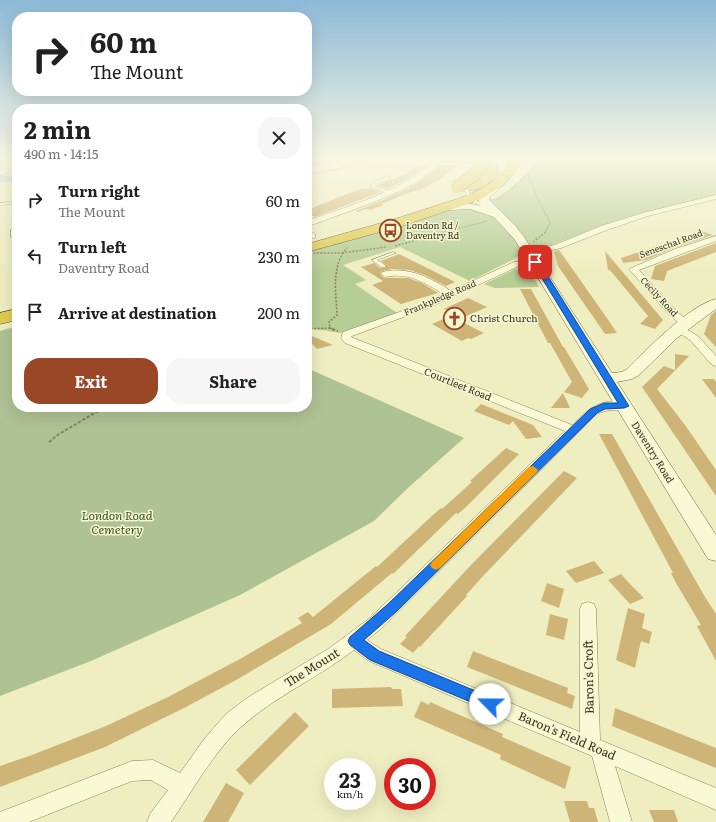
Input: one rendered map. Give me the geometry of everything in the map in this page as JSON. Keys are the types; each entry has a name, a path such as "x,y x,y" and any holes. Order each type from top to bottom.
{"highway":[{"path":"312,237 450,196"},
{"path":"312,237 406,221 449,207 465,196"},
{"path":"413,208 432,199"},
{"path":"0,318 12,315"},
{"path":"0,325 12,322"}],"street":[{"path":"312,231 319,220 377,196"},
{"path":"484,201 485,196"},
{"name":"Frankpledge Road","path":"347,335 413,311 451,295 517,264 530,253 548,250 606,228 656,212 716,197"},
{"name":"Daventry Road","path":"484,201 530,253 716,553"},
{"path":"449,207 471,206 499,217"},
{"path":"312,217 319,220"},
{"name":"Seneschal Road","path":"633,269 716,238"},
{"name":"Cecily Road","path":"633,269 716,363"},
{"path":"384,270 410,273 451,295"},
{"path":"608,378 626,376 633,372 682,325 716,303"},
{"name":"Courtleet Road","path":"347,335 349,341 574,430"},
{"name":"The Mount","path":"158,822 182,786 222,732 233,721 254,704 314,668 354,641 392,608 597,408 604,406 624,406"},
{"name":"Baron's Croft","path":"588,609 595,748 621,822"},
{"name":"Baron's Field Road","path":"354,641 375,655 716,799"},
{"path":"2,822 132,771 153,770 182,786"}],"lane":[{"path":"476,196 499,217"},
{"path":"0,204 12,203"},
{"path":"12,231 12,236"},
{"path":"384,270 374,260 394,253"}],"path":[{"path":"484,201 498,199 501,196"},
{"path":"530,253 548,230 550,223 536,196"},
{"path":"312,250 313,253 342,253 398,246 499,217"},
{"path":"330,328 329,322 337,315 337,264 342,253"},
{"path":"312,329 330,328 347,335"},
{"path":"49,442 59,434 96,412"}],"green space":[{"path":"500,196 707,196 615,221 547,247 532,245 518,250 520,254 516,258 470,281 400,247 343,265 366,280 355,284 400,315 347,334 312,329 312,250 364,235 398,228 432,214 455,208 481,211 492,215 486,199 493,199"},
{"path":"515,269 531,272 539,287 495,288 484,284"},
{"name":"London Road Cemetery","path":"12,327 12,412 312,412 312,370 464,438 409,487 374,521 240,595 91,661 0,696 0,331"}],"building":[{"path":"341,196 369,196 315,217 312,216 312,208"},
{"path":"391,196 400,196 381,204 384,205 370,210 366,209 358,212 356,211"},
{"path":"702,231 713,235 674,248 646,260 623,263 621,258"},
{"path":"716,243 716,252 667,271 664,281 651,279 655,266"},
{"path":"559,250 617,333 605,334 558,266 554,251"},
{"path":"605,251 663,320 655,329 640,324 648,316 610,270 608,270"},
{"path":"399,254 455,282 446,286 427,276 410,270 392,269 382,271 380,274 384,278 408,278 422,283 438,293 401,304 372,285 383,281 361,267 374,263 380,268 385,268 386,265 381,261"},
{"path":"520,289 531,289 563,347 589,389 582,398 564,392 572,382 550,343 548,343"},
{"path":"468,298 487,307 462,318 444,309"},
{"path":"716,311 716,347 704,334 711,315"},
{"path":"450,316 484,333 462,341 432,324"},
{"path":"312,336 333,345 317,349 312,344"},
{"path":"675,354 689,356 657,389 685,425 716,470 716,496 642,387 664,366 675,370"},
{"path":"702,379 714,379 716,382 716,398"},
{"path":"563,393 570,408 551,408"},
{"path":"481,404 533,425 542,437 526,439 513,421 509,425 474,411"},
{"path":"599,434 612,434 716,614 716,661 697,626 701,625 676,583 671,573 673,573"},
{"path":"506,448 519,454 468,505 458,514 456,513 393,574 392,573 331,624 238,679 186,707 105,747 0,787 0,766 106,726 168,697 240,659 302,623 298,618 308,612 313,617 376,566 377,567 434,514 441,508 442,509 472,482 470,481"},
{"path":"564,471 577,478 484,575 466,595 467,596 420,647 419,646 413,653 400,644 407,637 405,636 470,566"},
{"path":"594,561 604,573 576,583 566,571"},
{"path":"621,574 644,598 630,604 608,580"},
{"path":"547,583 564,589 559,608 541,601"},
{"path":"628,608 645,614 642,628 652,632 649,644 641,641 635,668 616,660"},
{"path":"550,614 568,619 564,640 546,635"},
{"path":"473,651 568,688 567,693 575,696 572,709 467,667"},
{"path":"391,687 392,689 401,689 403,706 332,708 332,689"},
{"path":"421,701 429,705 430,702 503,734 502,737 571,767 565,789 500,759 501,755 414,717"},
{"path":"615,708 716,748 716,768 612,726"},
{"path":"295,712 309,726 250,785 236,770"},
{"path":"226,783 244,793 228,822 203,822"},
{"path":"564,801 587,801 589,808 594,808 598,822 570,822"},
{"path":"649,810 674,810 678,822 654,822"}],"slow traffic":[{"path":"436,565 533,470"}],"place":[{"name":"London Rd / Daventry Rd","path":"390,231"},
{"name":"Christ Church","path":"454,318"}],"route":[{"path":"490,704 375,655 354,641 392,608 593,411 604,406 624,406 535,262"}]}
